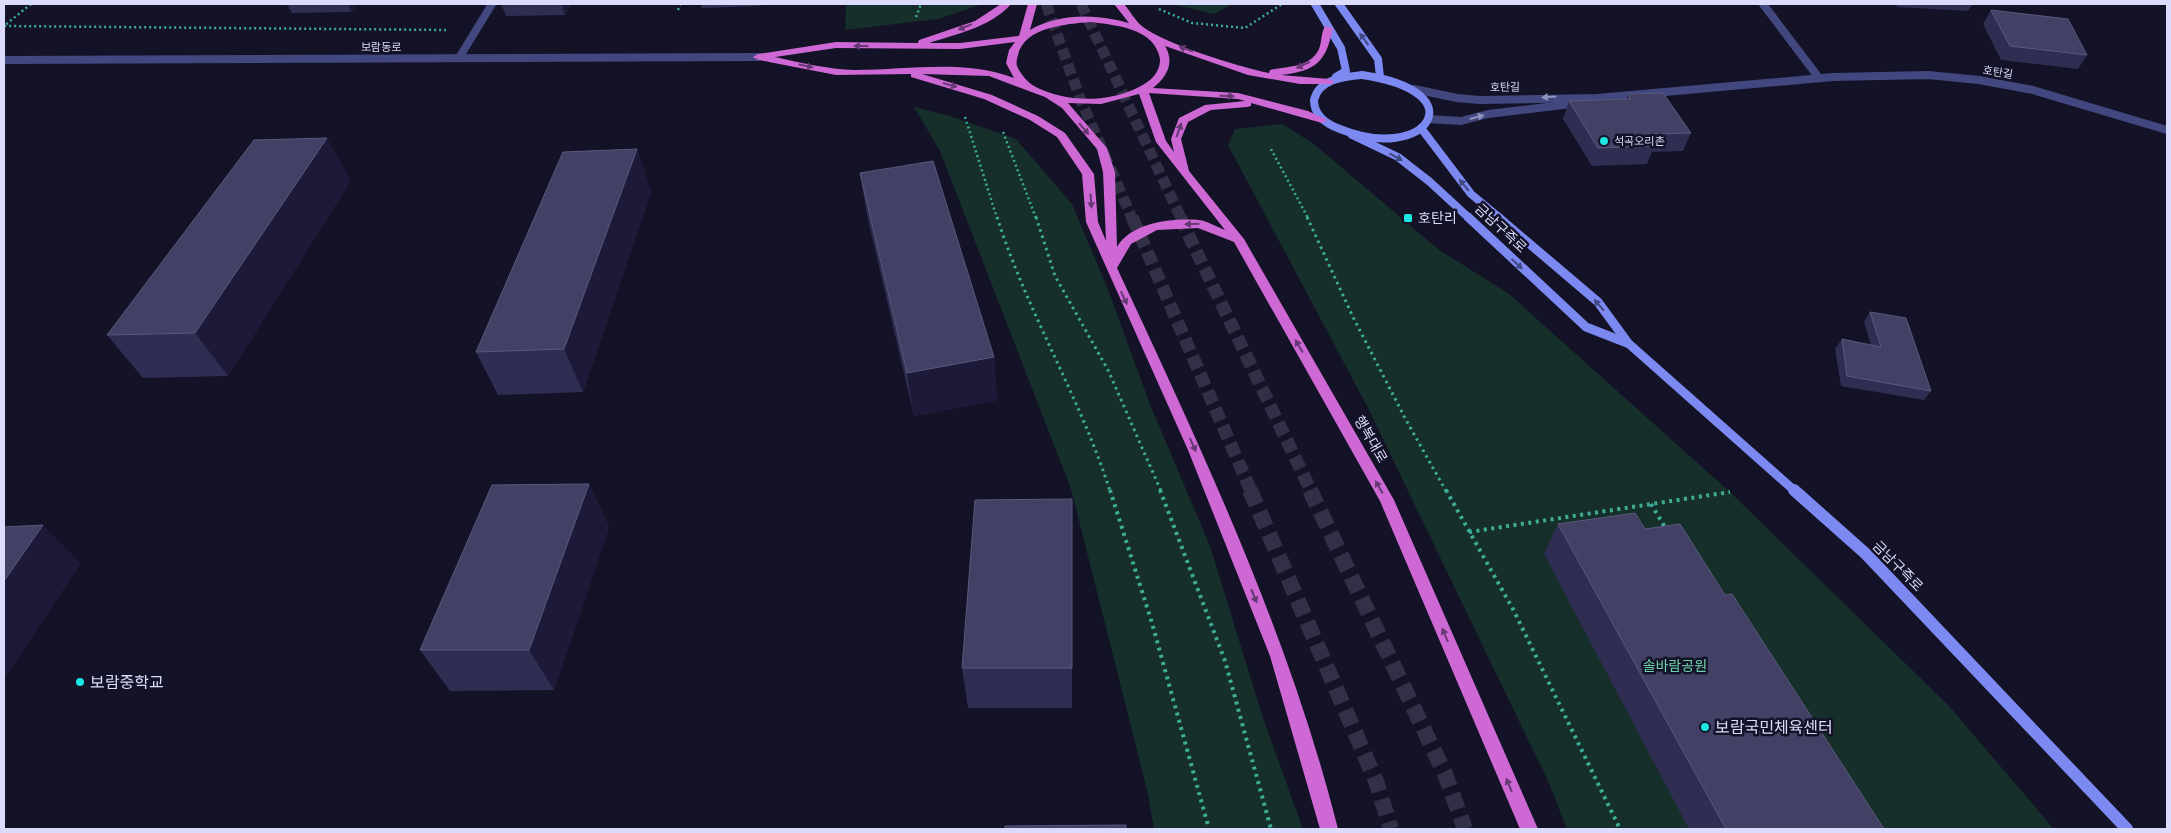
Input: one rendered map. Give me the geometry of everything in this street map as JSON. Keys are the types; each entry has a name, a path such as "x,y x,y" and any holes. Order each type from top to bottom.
{"highway":[{"path":"910,46 962,29 998,12 1006,4"},
{"path":"1030,87 1017,76 1011,63 1014,50 1023,38 1032,4"},
{"path":"1119,4 1138,28"},
{"path":"758,57 836,46 960,46 1023,38 1041,28 1056,23 1090,19 1115,22 1138,28 1155,39 1248,72 1300,82 1329,82"},
{"path":"1248,72 1285,72 1305,66 1323,52 1328,28"},
{"path":"1050,96 1073,100 1098,101 1122,97 1143,90 1159,78 1166,65 1165,51 1155,39"},
{"path":"758,57 835,72 949,70 983,72 1030,87 1050,96 1066,106 1102,148 1109,172 1112,218 1111,268"},
{"path":"903,71 988,97 1034,118 1061,135 1088,174 1092,222 1111,268 1195,450 1278,656 1329,829"},
{"path":"1143,90 1238,96 1304,112 1322,120"},
{"name":"행복대로","path":"1143,90 1160,142 1238,239 1387,500 1529,829"},
{"path":"1187,177 1176,138 1183,120 1209,107 1266,103"},
{"path":"1111,268 1127,241 1155,226 1200,224 1238,239"}],"main road":[{"path":"1315,4 1341,48 1346,70 1318,89 1313,99 1314,110 1322,120 1334,129 1352,135 1391,139 1408,135 1421,128 1428,119 1430,109 1424,98 1414,89 1398,82 1362,75 1329,82"},
{"path":"1339,4 1378,59 1380,77"},
{"name":"금남구즉로","path":"1421,128 1471,194 1598,302 1628,343 1866,554 2002,695 2127,829"},
{"name":"금남구즉로","path":"1352,135 1398,157 1430,182 1586,327 1628,343"}],"street":[{"path":"459,58 492,4"},
{"path":"1763,4 1819,78"},
{"name":"보람동로","path":"4,60 758,57"},
{"name":"호탄길","path":"1414,89 1463,99 1504,100 1571,96 1597,98 1864,75 1950,77 2007,84 2085,104 2167,130"},
{"name":"호탄길","path":"1428,119 1461,121 1488,114 1572,106 1597,98"}],"path":[{"path":"31,4 4,26 476,30"},
{"path":"678,10 680,4"},
{"path":"915,19 920,4"},
{"path":"1153,4 1158,9 1192,24 1246,28 1282,4"},
{"path":"964,112 999,224 1032,309 1066,382 1108,485 1152,623 1209,829"},
{"path":"1002,129 1030,199 1055,276 1108,370 1152,469 1225,661 1271,829"},
{"path":"1271,149 1312,227 1353,318 1406,420 1514,611 1620,829"},
{"path":"1469,532 1730,492"},
{"path":"1651,504 1671,537"}],"green space":[{"path":"846,4 983,4 938,19 845,30"},
{"path":"1171,4 1232,4 1214,14"},
{"path":"914,107 950,116 1016,139 1072,204 1107,287 1151,407 1210,546 1262,715 1303,829 1154,829 1148,794 1071,489 940,151"},
{"name":"솔바람공원","path":"1282,124 1314,144 1438,249 1509,294 1730,492 1949,706 2054,829 1567,829 1548,781 1368,408 1228,145 1235,129"}],"building":[{"path":"1991,10 2068,19 2087,55 2010,46"},
{"path":"1663,93 1691,133 1647,134 1654,146 1598,148 1569,101 1630,99 1628,94"},
{"path":"327,138 195,333 107,335 254,140"},
{"path":"637,149 564,349 476,352 563,152"},
{"path":"933,161 994,357 907,373 860,173"},
{"path":"1870,312 1906,318 1931,391 1847,376 1842,339 1881,347"},
{"path":"589,484 529,650 420,650 492,485"},
{"path":"1072,499 1072,668 962,668 975,500"},
{"name":"보람국민체육센터","path":"1635,513 1645,529 1680,524 1725,595 1732,594 1884,829 1726,829 1558,524"},
{"path":"43,525 4,581 4,527"},
{"path":"1126,825 1126,829 1005,829 1005,826"}],"tunnel":[{"path":"1046,4 1080,98 1132,218"},
{"path":"1081,4 1181,218"},
{"path":"1132,217 1251,491"},
{"path":"1180,217 1311,491"},
{"path":"1250,490 1376,781 1391,829"},
{"path":"1310,490 1445,774 1465,829"}],"place":[{"name":"석곡오리촌","path":"1604,141"},
{"name":"호탄리","path":"1408,218"},
{"name":"보람중학교","path":"80,682"},
{"name":"보람국민체육센터","path":"1705,727"}]}
